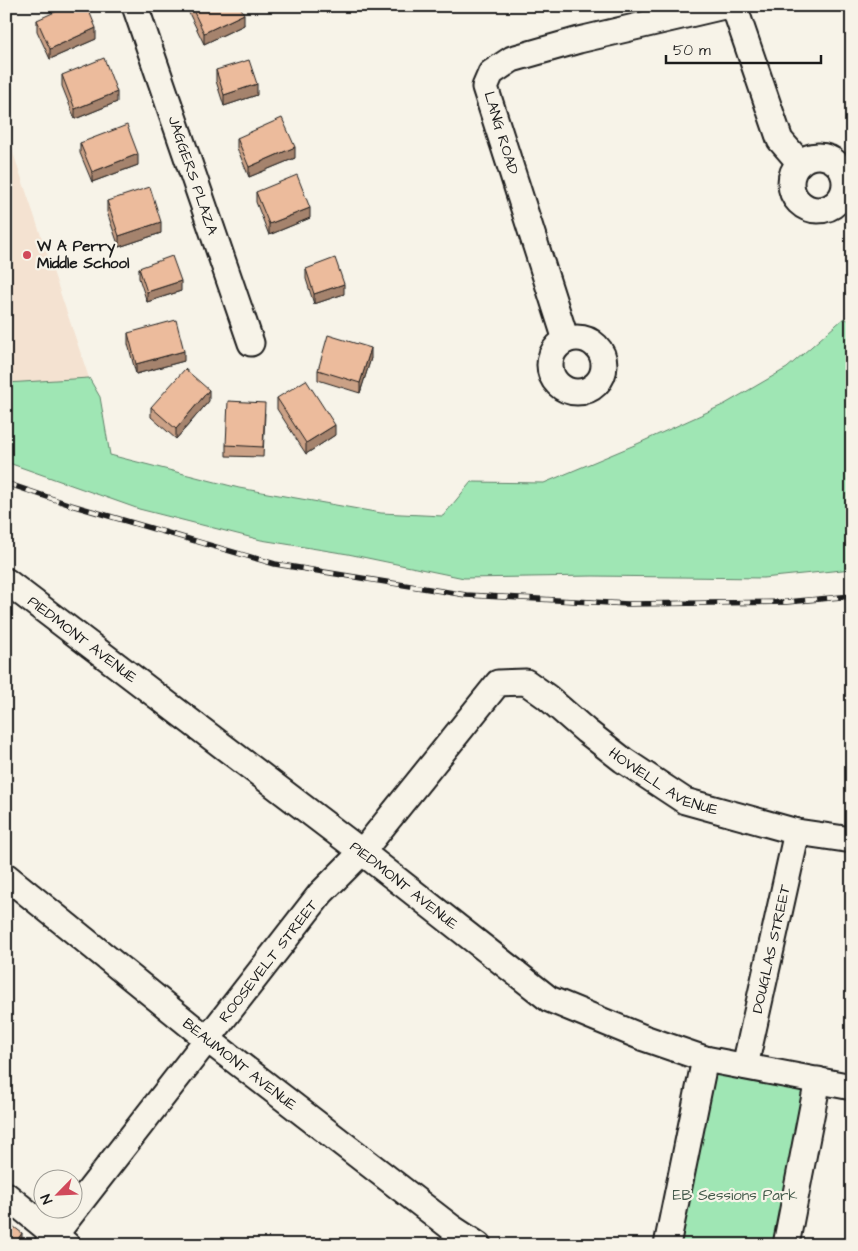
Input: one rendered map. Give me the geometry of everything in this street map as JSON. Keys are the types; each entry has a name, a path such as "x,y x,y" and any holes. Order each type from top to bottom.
{"street":[{"name":"JAGGERS PLAZA","path":"135,6 251,343"},
{"name":"LANG ROAD","path":"566,340 485,87 491,73 512,59 579,40 724,6"},
{"path":"734,6 780,140 800,163"},
{"name":"PIEDMONT AVENUE","path":"6,581 362,852 549,999 644,1038 705,1059 852,1087"},
{"name":"HOWELL AVENUE","path":"498,683 526,682 623,760 685,801 797,832 852,840"},
{"name":"ROOSEVELT STREET","path":"56,1241 207,1039 321,893 362,852 498,683"},
{"name":"DOUGLAS STREET","path":"745,1066 797,832"},
{"name":"BEAUMONT AVENUE","path":"6,876 207,1039 452,1228 478,1245"},
{"path":"667,1245 705,1059"},
{"path":"786,1245 818,1080"},
{"path":"6,1195 56,1241"}],"shaded area":[{"name":"W A Perry Middle School","path":"6,132 89,378 6,401"}],"green space":[{"path":"844,318 852,322 852,569 763,578 593,576 464,578 348,554 261,540 139,509 6,462 6,383 89,378 100,397 110,455 239,488 381,513 443,516 471,482 544,483 725,404 787,368"},
{"name":"EB Sessions Park","path":"708,1072 804,1091 777,1245 673,1245"}],"building":[{"path":"68,6 87,6 96,28 50,49 37,20"},
{"path":"191,6 240,6 244,14 204,33"},
{"path":"104,58 117,92 75,109 62,75"},
{"path":"249,60 257,84 224,95 216,70"},
{"path":"282,118 295,147 249,167 237,138"},
{"path":"127,125 138,154 92,172 80,143"},
{"path":"297,175 310,208 269,224 256,192"},
{"path":"150,187 161,222 119,236 107,201"},
{"path":"172,256 181,281 147,292 139,268"},
{"path":"335,258 344,284 314,294 306,269"},
{"path":"176,320 184,351 136,364 128,333"},
{"path":"328,335 371,348 360,383 318,370"},
{"path":"185,369 209,390 176,429 151,407"},
{"path":"306,380 335,425 306,443 277,398"},
{"path":"228,401 265,403 263,447 226,445"},
{"path":"6,1221 22,1233 14,1245 6,1245"}],"railway":[{"path":"6,483 71,505 275,564 466,595 628,604 787,602 852,596"}],"place":[{"name":"W A Perry Middle School","path":"27,255"}]}
